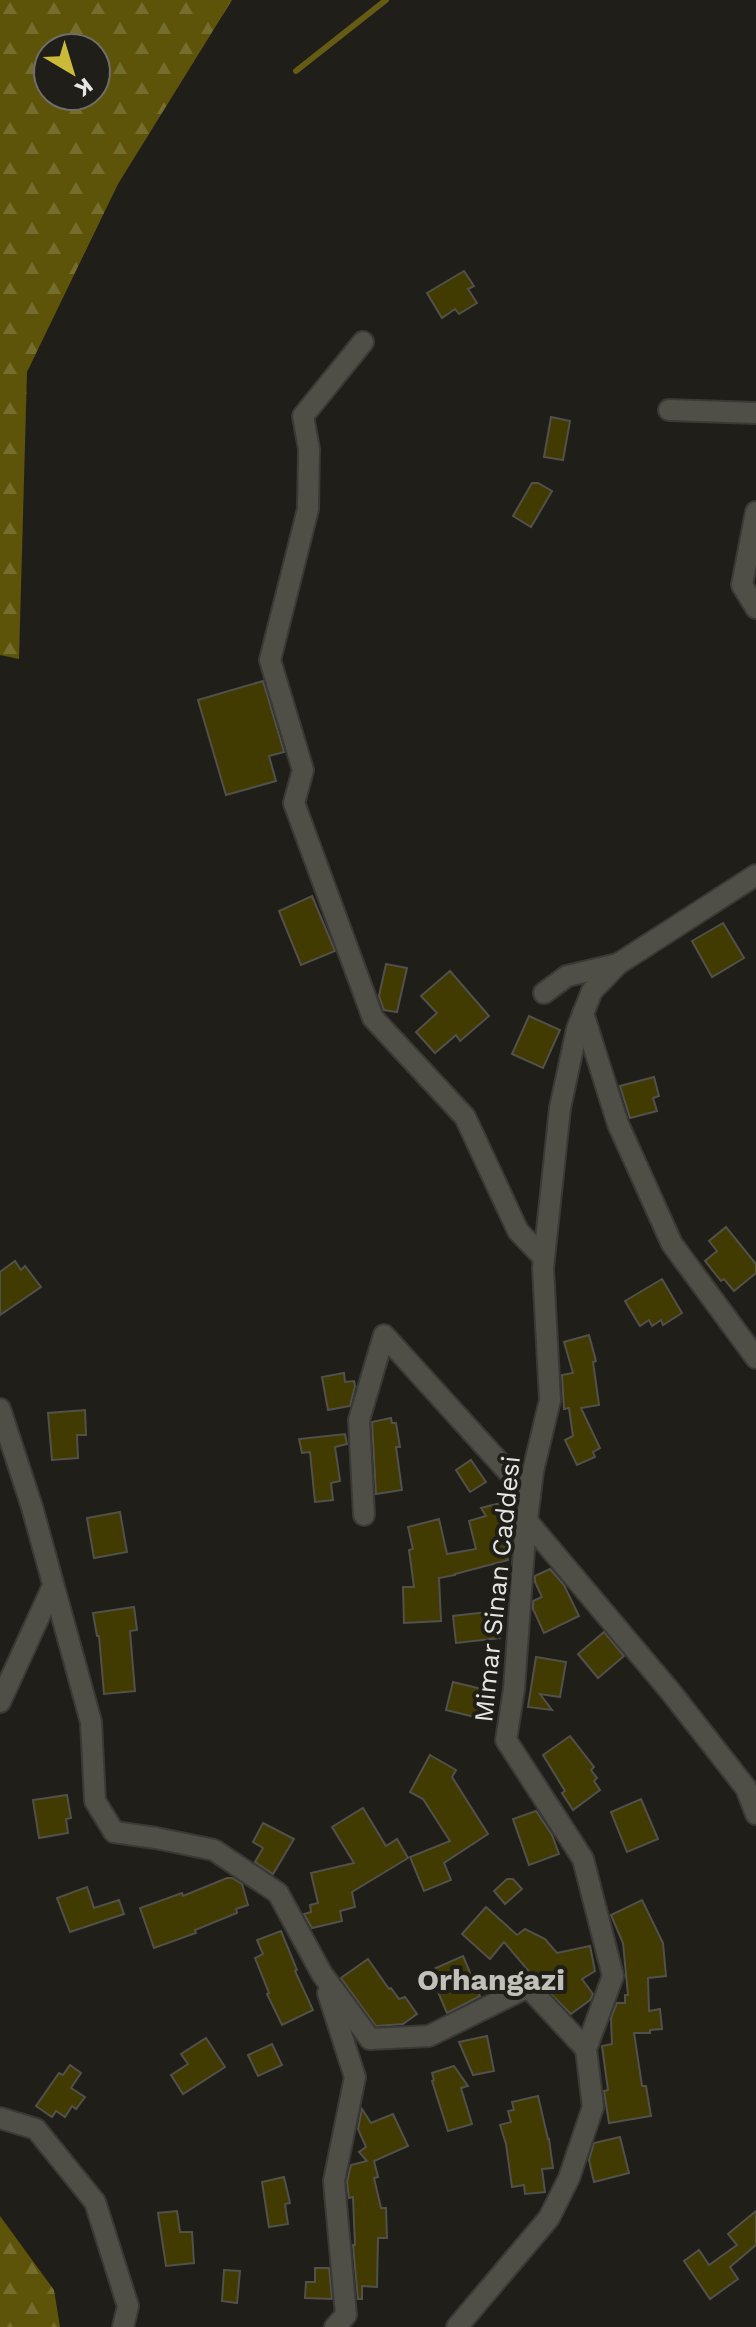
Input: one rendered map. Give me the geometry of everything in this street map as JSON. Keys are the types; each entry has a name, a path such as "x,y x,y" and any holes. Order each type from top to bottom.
{"street":[{"path":"363,342 303,416 309,449 308,509 270,660 303,770 294,803 373,1018 465,1117 518,1231 544,1258"},
{"path":"669,410 756,413"},
{"path":"756,512 742,585 756,608"},
{"name":"Mimar Sinan Caddesi","path":"457,2327 549,2218 569,2178 593,2107 586,2049 613,1976 583,1859 506,1740 514,1689 533,1471 550,1400 544,1258 560,1108 577,1029 592,991 618,964 755,878"},
{"path":"544,993 567,976 618,964"},
{"path":"583,1013 618,1124 672,1244 756,1358"},
{"path":"364,1515 359,1420 384,1335 530,1496"},
{"path":"0,1409 32,1507 91,1722 95,1801 114,1832 214,1850 278,1893 322,1974 370,2039 429,2036 528,1987 586,2049"},
{"path":"527,1521 699,1727 746,1788 756,1814"},
{"path":"0,1702 53,1586"},
{"path":"322,1974 355,2077 334,2181 346,2315 335,2327"},
{"path":"0,2118 36,2129 95,2202 128,2306 123,2327"}],"green space":[{"path":"0,0 232,0 118,184 27,372 19,659 0,655"},
{"path":"0,2216 54,2290 60,2327 0,2327"}],"building":[{"path":"464,271 474,286 468,289 477,303 459,314 455,309 442,318 427,293"},
{"path":"551,417 570,421 563,460 544,457"},
{"path":"532,483 552,491 531,527 513,516"},
{"path":"263,681 284,752 269,756 276,781 226,795 198,700"},
{"path":"312,896 335,951 301,965 279,911"},
{"path":"723,923 744,958 712,977 692,941"},
{"path":"386,964 407,968 397,1012 384,1010 379,996"},
{"path":"450,971 489,1016 460,1041 456,1035 435,1053 416,1032 437,1013 421,996"},
{"path":"529,1016 560,1030 543,1068 512,1054"},
{"path":"654,1077 659,1096 653,1098 657,1111 630,1118 620,1086"},
{"path":"726,1227 756,1264 756,1273 734,1291 705,1261 717,1251 709,1241"},
{"path":"15,1261 21,1270 25,1266 41,1287 0,1315 0,1272"},
{"path":"662,1279 682,1313 663,1325 661,1320 652,1326 649,1320 640,1326 625,1301"},
{"path":"589,1335 596,1361 593,1362 599,1405 581,1408 600,1448 593,1452 595,1457 577,1465 565,1440 573,1436 569,1408 564,1409 562,1375 573,1373 564,1342"},
{"path":"344,1373 345,1382 354,1381 355,1386 350,1406 328,1410 322,1377"},
{"path":"85,1410 86,1435 77,1435 78,1458 52,1460 48,1413"},
{"path":"391,1418 392,1423 396,1423 400,1447 396,1447 402,1490 376,1494 372,1422"},
{"path":"345,1434 347,1444 335,1447 340,1481 331,1483 333,1500 315,1502 310,1452 302,1453 299,1439"},
{"path":"471,1460 486,1482 470,1492 456,1470"},
{"path":"509,1501 514,1518 505,1520 510,1539 503,1541 508,1560 439,1578 441,1621 404,1623 403,1587 414,1587 409,1550 413,1549 408,1527 439,1519 447,1554 476,1549 469,1521 486,1516 481,1508"},
{"path":"120,1512 127,1552 94,1558 87,1518"},
{"path":"550,1569 564,1585 579,1616 544,1633 533,1609 533,1601 542,1597 535,1576"},
{"path":"134,1607 137,1630 130,1631 135,1691 104,1694 99,1636 93,1613"},
{"path":"496,1611 500,1638 456,1643 453,1616"},
{"path":"604,1632 624,1656 598,1678 578,1654"},
{"path":"536,1657 566,1662 560,1697 540,1694 552,1710 528,1707"},
{"path":"453,1682 486,1690 483,1719 446,1710"},
{"path":"570,1736 594,1767 591,1770 600,1790 573,1810 543,1755"},
{"path":"430,1755 456,1770 452,1777 488,1834 444,1863 451,1880 424,1891 410,1857 450,1841 423,1799 410,1792"},
{"path":"67,1795 71,1818 66,1819 68,1833 39,1838 33,1800"},
{"path":"641,1799 658,1839 627,1852 611,1812"},
{"path":"363,1808 386,1846 397,1839 408,1858 352,1892 355,1907 340,1911 342,1921 312,1928 304,1914 311,1912 310,1905 318,1903 311,1873 354,1863 332,1827"},
{"path":"536,1811 552,1835 559,1854 529,1865 513,1819"},
{"path":"263,1823 294,1839 273,1874 255,1862 263,1848 253,1842"},
{"path":"227,1878 242,1884 248,1905 236,1909 237,1913 195,1930 196,1933 154,1948 140,1908 182,1893 183,1896"},
{"path":"507,1879 513,1879 522,1889 505,1904 494,1891"},
{"path":"87,1887 94,1908 119,1900 124,1914 70,1932 57,1898"},
{"path":"642,1900 663,1943 666,1976 648,1978 649,2011 660,2009 662,2029 634,2033 642,2086 646,2086 651,2116 609,2123 602,2046 612,2044 611,2018 617,2003 625,2003 625,1995 628,1995 623,1943 611,1915"},
{"path":"486,1907 517,1935 525,1929 545,1939 557,1953 590,1946 595,1971 582,1979 593,1994 590,2000 571,2014 504,1942 490,1959 462,1934"},
{"path":"281,1931 313,2010 282,2025 255,1958 263,1954 257,1940"},
{"path":"463,1956 480,1996 447,2013 429,1971"},
{"path":"368,1959 389,1989 399,1999 405,1997 417,2014 403,2024 376,2026 341,1978"},
{"path":"487,2036 494,2071 473,2075 459,2042"},
{"path":"206,2038 225,2067 183,2094 171,2075 188,2064 181,2054"},
{"path":"272,2044 282,2065 258,2076 248,2055"},
{"path":"70,2065 81,2073 71,2088 85,2097 76,2109 72,2106 65,2117 56,2111 52,2117 36,2106 59,2073 63,2075"},
{"path":"454,2066 468,2086 461,2088 472,2124 448,2131 432,2073"},
{"path":"538,2096 553,2168 542,2169 545,2192 525,2194 524,2185 512,2187 500,2125 511,2122 508,2111 514,2110 512,2102"},
{"path":"362,2109 371,2123 393,2114 408,2146 374,2161 378,2177 374,2178 381,2208 386,2208 387,2238 378,2238 377,2287 362,2286 362,2299 358,2299 353,2197 349,2198 347,2182 351,2165 367,2161 359,2152 366,2147 358,2129"},
{"path":"620,2137 629,2173 594,2182 589,2160 594,2143"},
{"path":"284,2177 290,2203 285,2204 288,2224 269,2227 262,2182"},
{"path":"177,2211 180,2232 192,2232 194,2263 166,2266 158,2213"},
{"path":"756,2211 756,2245 730,2267 738,2279 710,2299 684,2261 699,2250 709,2265 737,2245 728,2234"},
{"path":"315,2268 329,2268 332,2299 305,2298 306,2282 315,2282"},
{"path":"224,2270 240,2271 237,2303 222,2301"}],"waterway":[{"path":"296,71 386,0"}],"district":[{"name":"Orhangazi","path":"491,1980"}]}
